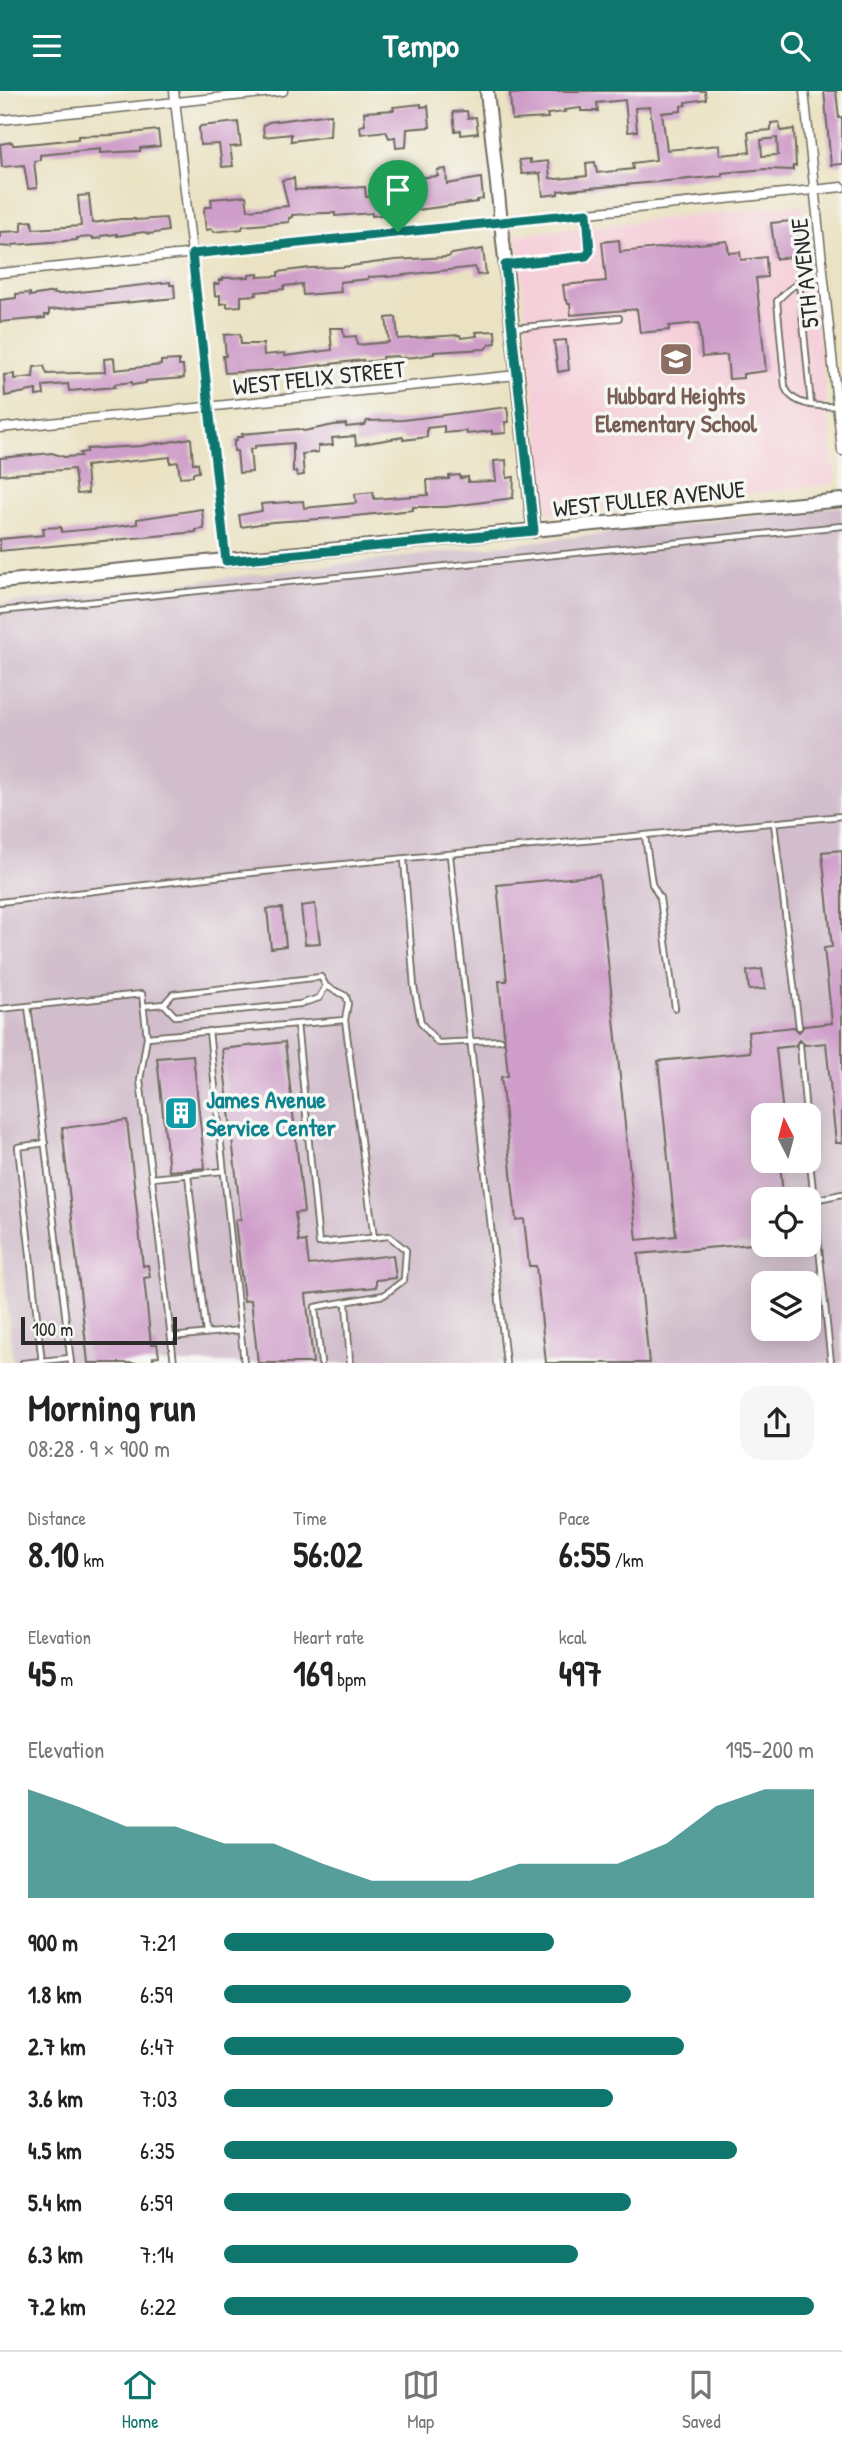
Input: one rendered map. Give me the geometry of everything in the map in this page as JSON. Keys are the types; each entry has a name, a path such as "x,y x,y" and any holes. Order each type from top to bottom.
{"street":[{"path":"174,91 226,561"},
{"path":"0,120 283,91"},
{"path":"487,91 534,531"},
{"name":"5TH AVENUE","path":"804,91 842,451"},
{"path":"0,273 842,187"},
{"path":"830,340 842,339"},
{"name":"WEST FELIX STREET","path":"0,428 517,376"},
{"name":"WEST FULLER AVENUE","path":"0,582 842,500"}],"lane":[{"path":"505,265 586,256 590,251 587,213"},
{"path":"824,277 799,281 792,285 776,305 785,387 792,397 811,405 837,406"},
{"path":"799,281 811,405"},
{"path":"512,328 619,318"},
{"path":"0,611 842,526"},
{"path":"0,902 842,816"},
{"path":"774,823 799,1027"},
{"path":"645,836 653,884 660,898 675,1008"},
{"path":"450,856 506,1363"},
{"path":"404,859 414,987 421,1023 438,1043 501,1040"},
{"path":"144,1006 164,1004 173,994 321,977 326,986 346,996 348,1003 345,1020 374,1238"},
{"path":"164,1004 175,1016 300,1004 320,998 326,986"},
{"path":"0,1009 142,994 147,1037 141,1080 174,1363"},
{"path":"23,1363 70,1360 28,1006"},
{"path":"147,1037 345,1020"},
{"path":"297,1024 319,1243 389,1236 406,1250 404,1279 384,1295 315,1307 321,1363"},
{"path":"209,1031 244,1363"},
{"path":"800,1045 805,1103"},
{"path":"42,1362 18,1147 45,1143"},
{"path":"152,1178 224,1171"},
{"path":"188,1175 206,1333"},
{"path":"821,1198 842,1194"},
{"path":"820,1257 831,1363"},
{"path":"346,1303 350,1363"},
{"path":"171,1337 241,1330"}],"shaded area":[{"name":"Hubbard Heights Elementary School","path":"803,204 836,484 547,514 517,234"},
{"path":"842,506 842,1363 13,1363 0,1230 0,604"}],"building":[{"path":"555,91 705,91 706,99 686,102 686,105 681,106 681,111 662,113 667,150 719,145 720,155 750,152 748,132 771,130 771,123 779,122 781,131 794,129 796,166 793,166 793,170 766,169 722,173 722,176 558,191 558,194 543,196 540,173 522,174 519,160 530,159 530,163 548,161 550,178 557,179 587,176 586,163 595,162 597,173 633,169 632,163 656,160 650,107 635,108 637,131 628,132 625,100 597,103 598,111 581,111 581,108 547,114 548,118 512,120 510,94","holes":["777,138 778,155 762,156 761,140"]},
{"path":"824,91 836,91 839,118 842,117 842,164 831,165"},
{"path":"421,104 421,107 428,106 430,127 407,129 406,147 396,148 395,137 389,138 386,131 361,134 360,126 365,125 364,112 394,110 393,107"},
{"path":"467,111 468,118 476,117 478,133 461,135 461,130 455,131 453,112"},
{"path":"331,114 330,136 291,141 291,134 264,137 263,125 269,122"},
{"path":"238,122 241,146 230,147 233,166 222,167 219,144 200,145 199,128"},
{"path":"158,130 160,146 140,148 140,151 100,153 100,149 40,155 40,160 34,161 37,188 28,189 24,165 2,167 0,144 12,142 17,145 78,139 78,136"},
{"path":"446,169 447,184 481,178 483,199 372,216 372,213 292,215 289,222 213,232 212,229 206,230 204,211 205,207 212,207 211,199 246,196 248,210 288,206 282,180 294,178 295,190 365,187 366,197 395,195 396,190 416,189 415,178 438,176 437,170"},
{"path":"89,195 92,223 166,218 168,231 0,246 0,232 22,231 22,222 32,221 33,229 81,226 78,196"},
{"path":"802,220 806,255 776,259 771,223"},
{"path":"619,240 620,252 727,241 729,253 740,252 741,260 766,257 767,277 756,278 766,371 729,379 727,355 702,357 699,323 640,333 637,309 571,315 563,285 606,281 602,242"},
{"path":"483,249 486,274 477,275 475,267 368,277 340,282 341,292 303,295 302,284 284,286 284,289 241,296 241,306 227,307 227,303 220,304 220,295 215,296 214,284 219,284 219,280 223,278 258,274 258,277 278,276 278,272 448,257"},
{"path":"170,282 170,285 174,285 175,298 49,310 49,315 45,315 45,318 0,322 0,300 16,298 16,294 61,294"},
{"path":"396,317 398,339 460,335 461,338 477,336 476,332 495,331 496,343 485,349 434,352 415,357 382,357 382,360 363,362 225,373 224,335 240,334 241,344 263,344 264,355 285,353 285,356 332,350 330,328 343,328 344,337 356,336 357,345 389,342 386,318"},
{"path":"566,340 569,370 558,372 554,341"},
{"path":"114,358 115,370 161,365 161,361 179,360 179,366 183,366 184,378 69,391 68,384 43,386 44,395 36,396 36,390 5,396 4,375 14,374 14,379 33,377 34,367 44,366 47,374 105,372 104,359"},
{"path":"507,407 509,422 505,422 506,433 444,433 444,426 427,428 427,437 403,440 403,437 356,445 355,436 332,438 333,445 318,446 318,452 302,454 304,475 297,476 296,471 293,472 293,443 255,446 255,449 250,449 252,472 239,473 237,451 234,451 234,441 237,437 243,437 242,434 298,429 304,431 346,424 346,427 365,425 367,421 403,420"},
{"path":"191,438 193,463 198,463 199,472 193,473 193,476 180,477 178,462 170,463 170,457 86,466 88,493 77,494 74,469 0,475 0,458 52,453 64,457 81,456 80,453 87,452 87,449 141,446"},
{"path":"506,460 507,478 514,477 513,498 241,527 239,515 262,511 261,504 303,501 304,508 356,503 355,494 373,492 374,499 428,495 427,480 449,479 449,476 468,477 468,482 496,481 494,461"},
{"path":"202,509 204,529 196,532 0,551 0,539 44,535 43,528 61,527 61,532 114,527 137,524 137,519"},
{"path":"842,850 842,1143 836,1143 826,1043 805,1045 799,1040 795,1046 776,1048 782,1103 751,1103 751,1173 781,1173 782,1187 751,1187 751,1244 638,1254 649,1363 546,1363 536,1266 529,1266 524,1219 516,1220 501,1077 508,1076 499,981 507,981 497,885 599,875 637,1240 676,1236 658,1061 750,1052 748,1032 794,1027 799,1032 804,1026 832,1023 824,948 832,947 822,852"},
{"path":"315,904 320,943 305,944 301,906"},
{"path":"282,908 286,946 271,948 267,909"},
{"path":"762,969 765,989 749,990 747,971"},
{"path":"285,1042 304,1212 295,1213 299,1242 306,1241 309,1265 393,1255 396,1278 376,1280 376,1287 306,1294 313,1363 258,1363 251,1300 244,1301 235,1220 241,1219 222,1049"},
{"name":"James Avenue Service Center","path":"193,1055 205,1168 169,1171 157,1058"},
{"path":"127,1120 143,1266 148,1265 150,1277 144,1278 151,1344 157,1344 159,1356 153,1357 153,1363 88,1363 62,1128"}],"place":[{"name":"Hubbard Heights Elementary School","path":"676,359"},
{"name":"James Avenue Service Center","path":"181,1113"}],"route":[{"path":"587,213 590,251 586,256 505,265 534,531 226,561 192,254 398,232 587,213"}]}
